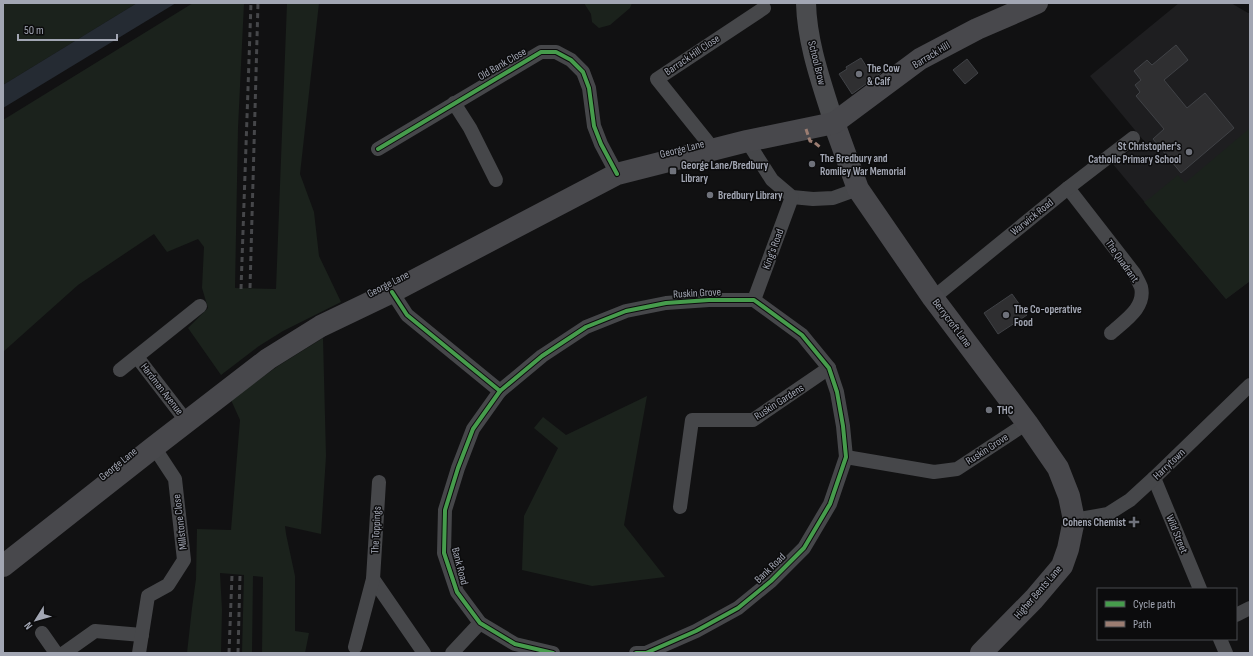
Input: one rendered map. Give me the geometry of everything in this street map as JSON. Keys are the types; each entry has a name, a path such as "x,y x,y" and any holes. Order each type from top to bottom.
{"main road":[{"name":"School Brow","path":"806,3 807,19 815,63 834,123"},
{"name":"Barrack Hill","path":"834,123 920,59 977,29 1037,3"},
{"name":"George Lane","path":"3,566 268,359 321,326 392,292 617,174 747,141 834,123"},
{"name":"Berrycroft Lane","path":"834,123 858,189 933,298 1027,423 1058,468 1069,496 1074,520"},
{"name":"Higher Bents Lane","path":"991,650 1062,566 1068,549 1074,520"}],"street":[{"name":"Barrack Hill Close","path":"714,150 657,79 765,10"},
{"name":"Old Bank Close","path":"378,149 541,52 556,52 571,60 584,72 589,88 594,126 601,144 617,174"},
{"path":"454,103 470,128 496,180"},
{"name":"Warwick Road","path":"933,298 1068,188 1133,138"},
{"path":"747,141 772,180 792,197 813,199 833,198 858,189"},
{"name":"The Quadrant","path":"1068,188 1134,272 1141,287 1141,302 1134,313 1111,333"},
{"name":"King's Road","path":"754,300 792,197"},
{"path":"392,292 407,315 500,391"},
{"name":"Ruskin Grove","path":"500,391 542,356 586,327 626,311 666,303 709,300 754,300"},
{"path":"754,300 802,335 829,368 837,392 843,426 846,457"},
{"name":"Hardman Avenue","path":"120,370 200,306"},
{"name":"Hardman Avenue","path":"137,357 187,422"},
{"name":"Ruskin Gardens","path":"680,507 692,420 753,420 829,368"},
{"name":"Harrytown","path":"1074,520 1108,514 1130,500 1250,385"},
{"name":"Bank Road","path":"500,391 473,429 458,468 445,510 444,553 457,592 480,623 515,644 553,653"},
{"name":"Ruskin Grove","path":"846,457 934,472 947,471 957,469 1027,423"},
{"name":"Millstone Close","path":"138,653 148,596 168,585 184,560 175,479 154,447"},
{"name":"Bank Road","path":"636,653 647,653 696,631 738,608 772,581 804,548 830,504 846,457"},
{"name":"Wild Street","path":"1154,478 1200,588"},
{"name":"The Toppings","path":"354,647 374,579 379,482"},
{"path":"374,579 424,653"},
{"path":"1237,614 1250,608"},
{"path":"452,653 480,623"},
{"path":"64,653 95,631 142,635"},
{"path":"42,633 56,653"},
{"path":"1220,640 1226,653"}],"shaded area":[{"path":"3,3 137,3 3,85"},
{"path":"137,3 176,3 3,108 3,85"},
{"path":"193,3 244,3 238,128 235,288 276,289 287,3 319,3 300,174 314,212 319,256 341,302 283,331 259,346 221,375 188,328 208,308 202,288 204,247 198,239 167,252 154,234 78,285 3,352 3,120"},
{"path":"584,3 632,3 630,8 610,25 599,28 592,22 591,14"},
{"name":"St Christopher's Catholic Primary School","path":"1179,3 1231,3 1250,13 1250,281 1226,299 1112,163 1144,141 1090,76"},
{"path":"1250,128 1250,281 1226,299 1144,202 1178,175 1185,183"},
{"path":"323,338 326,456 321,534 285,526 295,576 295,631 309,633 305,653 262,653 263,577 253,576 252,653 242,653 244,575 220,573 222,610 221,653 187,653 196,579 197,529 231,530 240,420 231,400 278,366"},
{"path":"647,396 624,525 665,577 592,586 522,570 524,516 558,448 534,428 543,417 566,435"}],"building":[{"path":"1176,45 1188,60 1164,80 1187,108 1205,93 1234,128 1181,173 1153,139 1164,129 1136,96 1140,92 1135,85 1141,80 1134,71 1147,60 1152,65"},
{"path":"861,58 868,69 876,65 881,73 852,94 839,74 847,69 846,67"},
{"path":"967,59 978,73 965,84 953,70"},
{"path":"1012,294 1027,315 998,334 984,313"}],"railway":[{"path":"241,289 251,3"},
{"path":"250,288 258,3"},
{"path":"229,653 232,575"},
{"path":"238,653 240,575"}],"marked path":[{"path":"806,129 810,141 814,142 821,148"}],"cycle path":[{"path":"378,149 541,52 556,52 571,60 583,72 589,88 594,126 601,144 617,174"},
{"path":"392,292 407,315 500,391 542,356 586,327 626,311 666,303 709,300 754,300 802,335 829,368 837,392 843,426 846,457 830,504 804,548 771,581 738,608 696,631 646,653 636,653"},
{"path":"500,391 473,429 458,468 445,510 444,553 457,592 480,623 515,644 553,653"}],"place":[{"name":"The Cow & Calf","path":"859,74"},
{"name":"St Christopher's Catholic Primary School","path":"1189,152"},
{"name":"The Bredbury and Romiley War Memorial","path":"812,164"},
{"name":"George Lane/Bredbury Library","path":"673,171"},
{"name":"Bredbury Library","path":"710,195"},
{"name":"The Co-operative Food","path":"1006,315"},
{"name":"THC","path":"989,410"},
{"name":"Cohens Chemist","path":"1134,522"}]}
